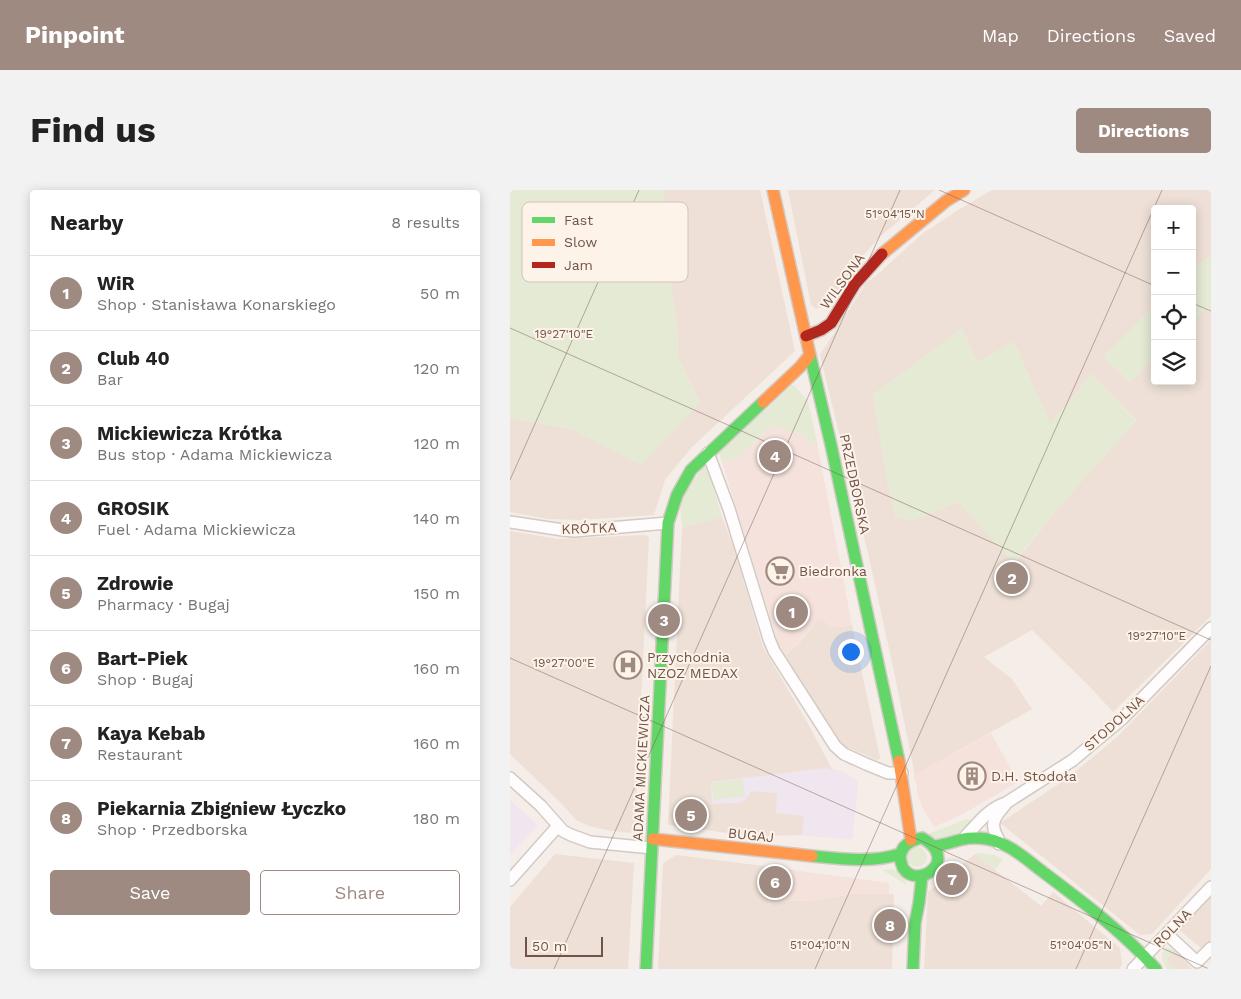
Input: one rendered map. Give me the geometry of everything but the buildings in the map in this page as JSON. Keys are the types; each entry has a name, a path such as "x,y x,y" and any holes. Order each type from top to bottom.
{"street":[{"name":"PRZEDBORSKA","path":"773,190 833,454 916,839"},
{"name":"WILSONA","path":"806,336 822,330 831,323 855,284 871,264 885,251 946,196 964,190"},
{"name":"ADAMA MICKIEWICZA","path":"646,969 668,523 682,482 691,470 800,368 810,355"},
{"path":"708,453 729,509 769,639 786,671 835,746 844,754 888,773 902,773"},
{"name":"KRÓTKA","path":"510,522 574,531 668,523"},
{"name":"STODOLNA","path":"964,838 985,815 1073,760 1108,731 1211,628"},
{"name":"BUGAJ","path":"510,778 564,831 590,842 652,844 846,860 865,867 876,867 901,859"},
{"name":"STODOLNA","path":"1000,844 994,824 996,817 1006,803"},
{"path":"510,880 558,826"},
{"path":"935,846 964,838 978,838 991,840 1018,854 1119,931 1156,969"},
{"path":"916,839 929,841 935,846 938,850 938,858 930,872 922,876 916,876 905,870 901,859 902,848 916,839"},
{"path":"938,858 944,853 957,848 1000,844"},
{"path":"910,874 915,923"},
{"path":"913,969 915,923 922,876"},
{"name":"ROLNA","path":"1133,969 1211,887"},
{"path":"1167,934 1197,962 1211,948"}],"shaded area":[{"path":"663,190 760,190 795,351 691,448 665,480 654,515 580,520 548,519 510,512 510,418 572,429 633,461 700,403 678,357 677,325 670,282 688,282 688,202 664,202"},
{"path":"788,190 935,190 882,235 857,262 830,304 816,309 811,305"},
{"path":"992,190 1211,190 1211,255 1196,267 1196,205 1151,205 1151,309 1104,357 1130,382 1151,362 1151,385 1196,385 1196,318 1206,308 1211,313 1211,616 1113,712 1032,630 984,657 1012,679 1032,709 915,775 868,553 820,355 866,283 922,234","holes":["962,329 977,362 1014,342 1050,424 1091,374 1136,420 1064,501 1014,563 959,502 896,517 888,485 873,395"]},
{"path":"771,426 806,435 808,444 817,442 852,625 831,627 818,619 783,659 722,462 737,458"},
{"path":"722,517 734,549 763,647 832,769 844,772 858,782 852,839 802,835 742,835 668,825 682,527"},
{"path":"510,531 558,539 646,535 649,538 635,823 631,833 589,826 576,820 510,754"},
{"path":"818,619 844,627 852,625 880,758 877,760 842,745 783,659 795,645 797,646"},
{"path":"1211,640 1211,869 1152,934 1140,935 1000,823 1069,777 1117,737"},
{"name":"D.H. Stodoła","path":"991,733 1018,782 961,815 934,827 924,811 913,776"},
{"path":"825,768 844,772 858,782 852,839 802,835 804,816 776,813 777,793 750,791 745,800 739,803 712,804 711,782"},
{"path":"510,800 538,825 510,855"},
{"path":"555,854 634,863 628,969 510,969 510,907"},
{"path":"975,854 1041,906 1053,892 1120,948 1122,965 1119,969 924,969 928,892"},
{"path":"677,855 763,866 769,905 789,901 819,900 851,894 894,894 892,969 658,969 663,864"},
{"path":"763,866 889,883 889,894 851,894 819,900 789,901 769,905"},
{"path":"1211,896 1211,940 1202,949 1179,930"},
{"path":"1175,950 1192,969 1175,969 1166,959"}],"green space":[{"path":"510,190 663,190 664,202 522,202 522,282 670,282 677,325 678,357 700,403 641,465 572,429 510,418"},
{"path":"1211,255 1211,313 1206,308 1196,318 1196,295 1196,267"},
{"path":"1151,309 1151,362 1130,382 1104,357"},
{"path":"962,329 977,362 1014,342 1050,423 1091,374 1136,421 1073,491 1013,563 959,502 912,521 896,517 888,485 873,395"},
{"path":"792,385 808,401 817,442 808,444 805,435 771,426 737,458 722,462 719,453"},
{"path":"704,466 710,475 722,517 682,527 680,506 685,493"},
{"path":"742,779 745,796 714,800 711,783"},
{"path":"967,819 976,822 971,827 940,841 925,834 921,828 928,834"},
{"path":"917,847 924,850 927,857 924,864 917,867 910,864 907,857 910,850"},
{"path":"975,854 994,855 1003,859 995,870"},
{"path":"891,869 899,872 907,885 882,870"},
{"path":"1167,948 1175,950 1166,959 1175,969 1167,969 1163,961 1162,955"}],"traffic: fast":[{"path":"810,355 899,761"},
{"path":"646,969 668,523 677,495 691,470 763,402"},
{"path":"922,838 933,846 938,855 937,863 933,869 926,874 918,876 910,874 903,868 900,857 902,850 907,844 922,838"},
{"path":"935,846 972,838 987,839 1003,844 1024,857 1073,894 1130,942 1156,969"},
{"path":"812,856 845,859 879,859 900,854"},
{"path":"913,969 915,923 922,876"}],"traffic: slow":[{"path":"763,402 810,355 773,190"},
{"path":"882,254 946,201 964,190"},
{"path":"899,761 911,840"},
{"path":"653,839 812,856"}],"traffic: jam":[{"path":"806,336 821,330 831,323 855,284 882,254"}],"place":[{"name":"GROSIK","path":"775,456"},
{"name":"Biedronka","path":"780,571"},
{"name":"Club 40","path":"1012,578"},
{"name":"WiR","path":"792,612"},
{"name":"Mickiewicza Krótka","path":"664,620"},
{"name":"Przychodnia NZOZ MEDAX","path":"628,665"},
{"name":"D.H. Stodoła","path":"972,776"},
{"name":"Zdrowie","path":"691,815"},
{"name":"Kaya Kebab","path":"952,879"},
{"name":"Bart-Piek","path":"775,882"},
{"name":"Piekarnia Zbigniew Łyczko","path":"890,925"}]}
